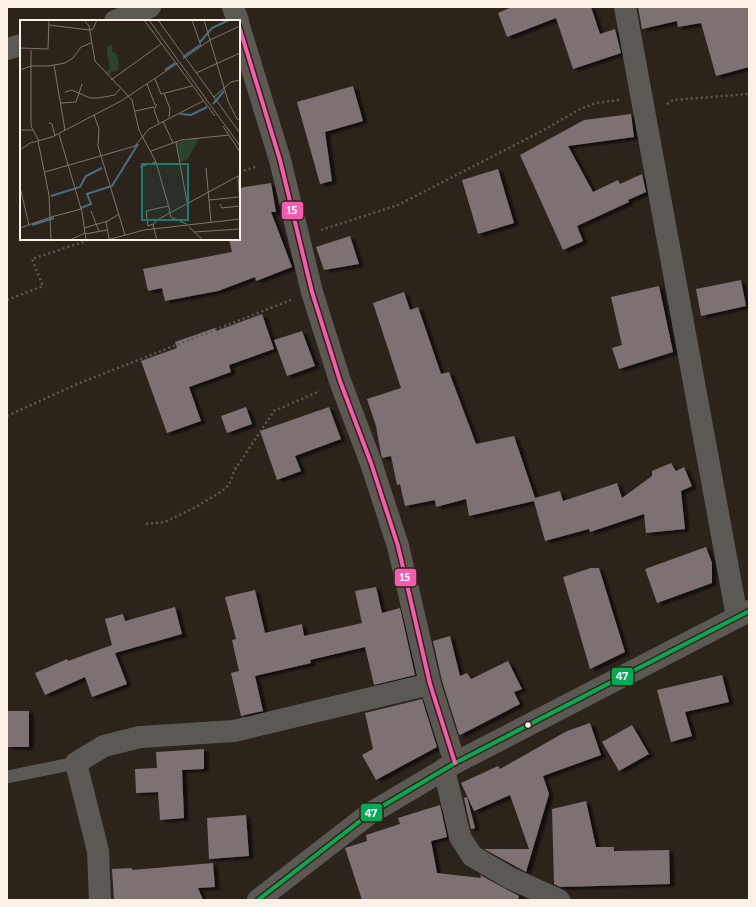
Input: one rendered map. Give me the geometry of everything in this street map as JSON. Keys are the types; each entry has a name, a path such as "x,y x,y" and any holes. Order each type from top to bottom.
{"street":[{"path":"118,20 150,7"},
{"path":"234,7 238,20"},
{"path":"258,900 369,814 449,766 743,614 624,7"},
{"path":"240,29 280,160 297,236 312,292 340,381 371,463 398,546 449,766 460,837 472,856 510,878 559,900"},
{"path":"7,49 20,44"},
{"path":"100,900 98,851 76,763 104,746 140,737 234,731 430,684"}],"lane":[{"path":"7,777 76,763"}],"path":[{"path":"297,236 365,217 398,205 596,103 643,107 673,100 749,94"},
{"path":"7,300 43,286 32,259 89,240"},
{"path":"7,416 77,384 312,292"},
{"path":"146,524 165,522 196,507 222,491 229,485 234,471 274,411 340,381"}],"building":[{"path":"512,7 591,7 600,34 615,29 621,53 573,69 556,18 507,37 498,13"},
{"path":"638,7 749,7 749,67 716,76 701,23 678,27 677,21 642,29"},
{"path":"353,86 363,121 325,132 332,181 320,184 297,102"},
{"path":"631,114 634,137 568,146 593,192 618,180 620,184 642,174 646,192 628,200 629,202 577,226 583,241 563,250 520,155 584,120"},
{"path":"498,169 514,223 478,234 462,180"},
{"path":"271,183 276,212 271,212 292,267 256,281 255,277 218,291 165,301 162,288 148,291 143,269 232,252 229,240 240,240 240,188"},
{"path":"350,236 359,264 324,270 316,247"},
{"path":"741,280 746,306 701,316 696,289"},
{"path":"659,286 673,352 619,369 612,348 622,345 611,297"},
{"path":"404,292 410,310 418,307 441,374 449,372 476,444 514,436 535,498 560,491 563,501 617,483 622,498 652,476 652,471 671,463 676,471 684,467 692,486 681,491 685,529 646,533 644,514 590,532 589,529 545,541 534,501 469,516 466,499 436,507 435,500 405,506 400,484 397,485 391,456 382,458 376,426 367,399 401,388 373,303"},
{"path":"262,314 274,349 229,365 231,372 189,387 201,421 167,433 141,361 177,348 175,342 215,328 216,331"},
{"path":"302,331 315,366 287,376 274,340"},
{"path":"246,407 252,424 227,433 221,416"},
{"path":"329,407 341,439 295,456 301,471 277,480 260,431"},
{"path":"706,547 712,563 712,583 657,603 645,569"},
{"path":"591,568 599,568 625,652 590,669 563,577"},
{"path":"376,587 382,613 400,608 415,675 374,685 365,647 310,660 311,663 255,676 263,711 241,716 231,673 239,671 232,640 236,639 225,597 255,590 265,633 302,624 304,636 362,623 355,591"},
{"path":"175,607 182,634 115,653 127,684 92,697 85,677 45,695 35,673 67,659 68,661 112,645 105,619 123,614 125,621"},
{"path":"450,636 460,676 467,673 471,679 508,661 522,689 514,692 520,704 459,735 442,681 433,641"},
{"path":"722,675 729,702 685,712 692,736 671,742 657,690"},
{"path":"422,699 437,747 376,780 362,755 373,749 365,713"},
{"path":"7,711 29,711 29,747 7,747"},
{"path":"590,723 601,755 543,776 549,794 526,872 484,849 529,849 510,795 474,811 461,783 498,766 500,769 567,731"},
{"path":"632,725 649,754 619,771 602,742"},
{"path":"204,749 204,769 182,770 184,818 160,820 158,792 136,793 135,769 157,768 156,752"},
{"path":"467,797 475,828 471,829 464,798"},
{"path":"586,801 596,847 614,847 614,851 669,850 670,884 560,887 554,884 552,809"},
{"path":"440,805 447,837 431,841 437,873 481,878 480,875 519,896 518,900 362,900 345,848 367,841 366,835 400,824 398,818"},
{"path":"246,815 249,856 209,859 207,818"},
{"path":"213,863 215,887 198,888 203,900 114,900 112,869 132,868 132,870"}],"transit line":[{"name":"15","path":"240,29 280,160 312,292 340,381 371,463 398,546 430,684 455,763"},
{"name":"47","path":"258,900 369,814 455,763 749,611"}]}
